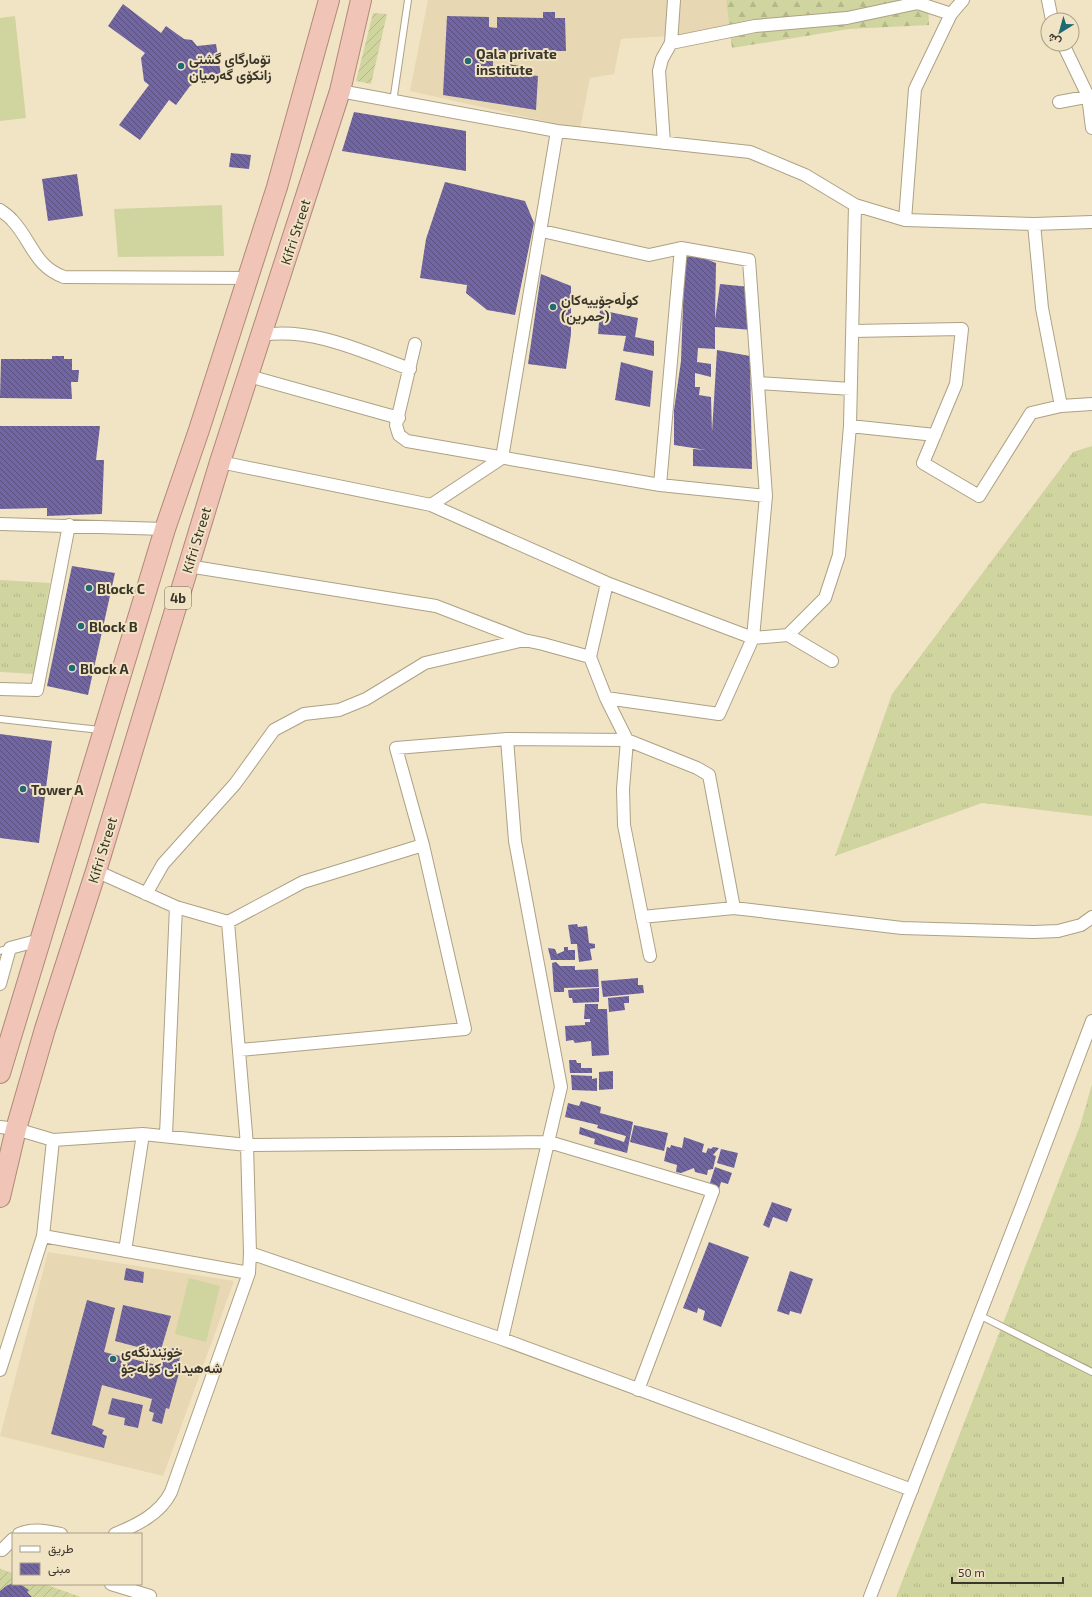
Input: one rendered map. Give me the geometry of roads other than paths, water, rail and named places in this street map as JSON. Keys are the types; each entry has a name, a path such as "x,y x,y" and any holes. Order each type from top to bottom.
{"highway":[{"name":"4b","path":"0,1072 165,529 248,278 302,102 329,0"},
{"name":"Kifri Street","path":"0,1197 8,1128 45,1029 96,871 220,462 340,91 361,0"}],"street":[{"path":"664,143 659,71 662,59 671,43 674,0"},
{"path":"905,220 915,89 951,14 963,0"},
{"path":"1048,0 1050,12"},
{"path":"671,43 756,26 847,18 918,4 951,14"},
{"path":"1067,52 1090,96 1092,128"},
{"path":"340,91 352,92 393,102 558,131 750,152 806,174 855,205 905,220 1034,224 1092,222"},
{"path":"1059,102 1090,96"},
{"path":"431,505 502,458 558,131"},
{"path":"788,635 825,598 839,555 850,426 855,205"},
{"path":"0,210 13,220 42,264 52,273 64,277 248,278"},
{"path":"1034,224 1042,308 1061,406"},
{"path":"542,230 650,255 681,248 749,260 766,496 754,638 719,714 606,698"},
{"path":"660,485 681,248"},
{"path":"852,331 962,329 956,384 922,463 979,496 1032,413 1061,406 1092,404"},
{"path":"262,335 280,332 312,336 410,369"},
{"path":"415,344 399,418 396,425 399,435 407,441 660,485 766,496"},
{"path":"249,376 399,418"},
{"path":"758,383 850,389"},
{"path":"850,426 935,435"},
{"path":"220,462 431,505 607,583 754,638 788,635 832,661"},
{"path":"0,524 165,529"},
{"path":"0,689 37,690 69,525"},
{"path":"188,566 436,606 524,640 590,657"},
{"path":"607,583 590,657 606,698 627,740 623,789 624,825 650,956"},
{"path":"146,894 163,864 235,784 274,730 304,714 339,710 366,699 425,663 524,640"},
{"path":"502,1339 561,1087 515,841 507,739"},
{"path":"240,1050 465,1029 422,846 396,748 507,739 627,740 696,768 709,775 734,908"},
{"path":"96,871 176,907 228,922 303,882 422,846"},
{"path":"166,1135 176,907"},
{"path":"642,917 734,908 902,928 1034,932 1058,931 1081,925 1092,917"},
{"path":"117,1533 147,1518 166,1502 249,1273 250,1253 247,1145 228,922"},
{"path":"0,984 5,949 40,940"},
{"path":"870,1597 1092,1021"},
{"path":"8,1128 53,1140 143,1134 166,1135 247,1145 549,1142 713,1190 638,1390"},
{"path":"124,1251 143,1134"},
{"path":"0,1370 6,1331 42,1236 53,1140"},
{"path":"42,1236 249,1273"},
{"path":"250,1253 502,1339 912,1490"},
{"path":"21,1533 39,1530 56,1533"},
{"path":"5,1551 12,1540"},
{"path":"114,1585 150,1596"}],"lane":[{"path":"393,102 408,0"},
{"path":"0,719 104,731"},
{"path":"979,1315 1092,1372"}],"place":[{"name":"Qala private institute","path":"468,61"},
{"name":"تۆمارگای گشتی زانکۆی گەرمیان","path":"181,66"},
{"name":"کوڵەجۆییەکان (حمرین)","path":"553,307"},
{"name":"Block C","path":"89,588"},
{"name":"Block B","path":"81,626"},
{"name":"Block A","path":"72,668"},
{"name":"Tower A","path":"23,789"},
{"name":"خوێندنگەی شەهیدانی کوڵەجۆ","path":"113,1359"}]}
